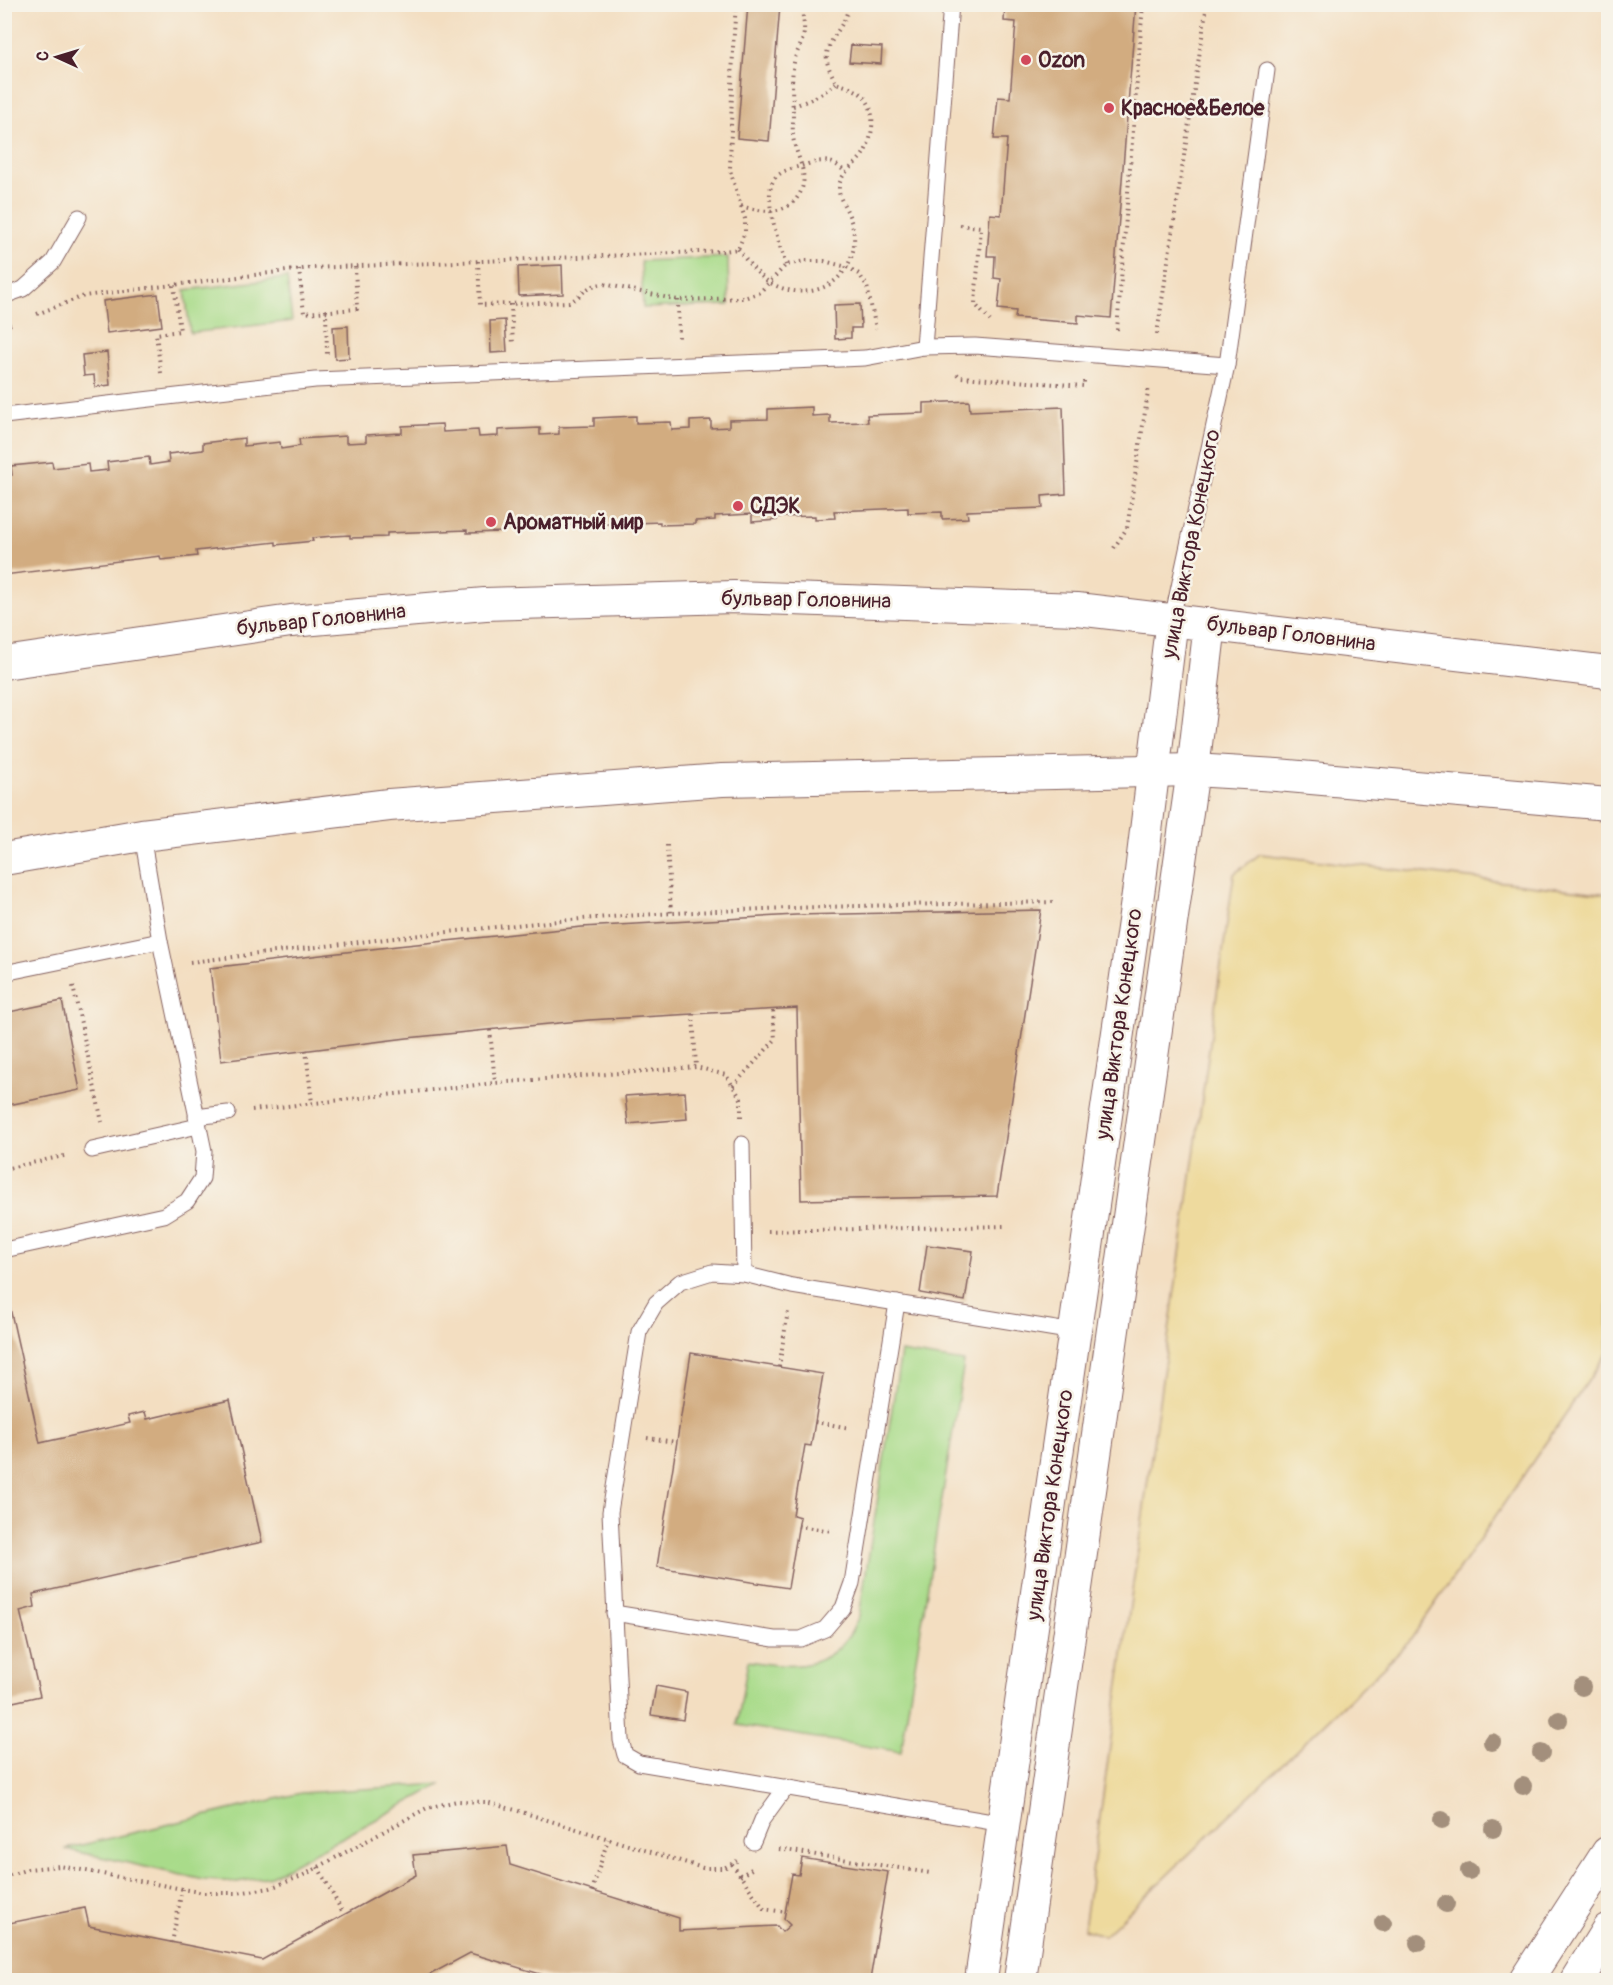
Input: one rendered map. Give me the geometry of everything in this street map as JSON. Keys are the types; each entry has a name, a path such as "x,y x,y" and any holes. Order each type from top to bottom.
{"main road":[{"path":"1526,1980 1608,1853"},
{"path":"1577,1980 1608,1930"}],"street":[{"name":"бульвар Головнина","path":"4,663 291,621 485,604 734,597 1077,609 1608,672"},
{"name":"улица Виктора Конецкого","path":"981,1980 1155,770 1172,619"},
{"name":"улица Виктора Конецкого","path":"1020,1980 1193,770 1210,624"},
{"path":"4,859 142,835 389,805 722,780 1193,770 1277,775 1608,804"}],"lane":[{"path":"924,347 951,4"},
{"name":"улица Виктора Конецкого","path":"1172,619 1227,365 1267,70"},
{"path":"4,296 23,289 53,262 79,217"},
{"path":"4,416 328,379 865,358 924,347 975,346 1227,365"},
{"path":"4,1250 164,1215 187,1201 202,1178 204,1150 160,941 142,835"},
{"path":"4,973 160,941"},
{"path":"99,1148 228,1113"},
{"path":"742,1144 744,1274"},
{"path":"1004,1824 639,1762 625,1755 621,1740 610,1512 639,1332 656,1303 680,1282 712,1272 744,1274 792,1286 1074,1332"},
{"path":"614,1613 774,1639 801,1639 825,1629 843,1608 852,1583 897,1303"},
{"path":"753,1841 762,1820 786,1787"}],"path":[{"path":"736,4 730,170 745,219 745,232 738,249"},
{"path":"741,206 757,211 781,210 800,194 804,180 803,166 793,141 792,82 795,58 804,31 803,4"},
{"path":"738,249 753,269 768,281 785,290 804,292 820,289 837,280 848,267 853,250 854,230 839,190 840,181 845,172 863,154 872,135 872,113 865,97 853,89 836,83 827,63 827,55 846,19 849,6 857,4"},
{"path":"1117,333 1143,4"},
{"path":"1114,548 1127,528 1207,4"},
{"path":"793,106 825,92 836,83"},
{"path":"786,265 769,196 771,184 778,175 820,160 838,165 845,172"},
{"path":"973,226 981,227 975,304 992,324"},
{"path":"34,315 84,296 299,269 738,249"},
{"path":"478,261 480,305 569,302 594,284 604,284 678,300 744,298 759,293 768,281 786,265 805,261 824,261 848,267 859,274 867,286 880,355"},
{"path":"299,269 304,313 357,309 355,266"},
{"path":"164,397 156,334 180,331 174,285"},
{"path":"678,300 680,365"},
{"path":"511,304 514,372"},
{"path":"326,310 328,379"},
{"path":"4,327 14,323"},
{"path":"972,378 1059,384"},
{"path":"668,845 671,914"},
{"path":"166,965 581,919 795,907 1056,902"},
{"path":"687,913 688,921"},
{"path":"481,929 481,938"},
{"path":"294,950 294,958"},
{"path":"4,1169 99,1148 68,960"},
{"path":"733,1086 775,1040 773,1010"},
{"path":"693,1014 696,1067"},
{"path":"490,1030 495,1083"},
{"path":"306,1050 312,1103"},
{"path":"228,1113 495,1083 696,1067 726,1074 741,1099 742,1144"},
{"path":"744,1232 1006,1227"},
{"path":"779,1367 792,1286"},
{"path":"816,1422 876,1432"},
{"path":"798,1526 860,1536"},
{"path":"4,1877 28,1869 60,1866 204,1893 237,1893 270,1888 302,1876 427,1808 457,1801 486,1802 703,1868 724,1868 732,1864 741,1858 753,1841 770,1847 930,1873"},
{"path":"592,1891 608,1839"},
{"path":"732,1864 764,1909 786,1912"},
{"path":"318,1867 344,1915"},
{"path":"172,1942 182,1889"}],"green space":[{"path":"728,257 729,305 643,308 641,261"},
{"path":"287,278 292,321 190,333 185,290"},
{"path":"901,1352 964,1362 901,1752 737,1725 748,1661 789,1666 815,1662 838,1649 850,1635 859,1616"},
{"path":"442,1784 271,1876 237,1882 204,1880 65,1849 301,1793"}],"sand":[{"path":"1260,854 1608,894 1608,1352 1409,1642 1104,1936 1084,1929 1234,874"}],"building":[{"path":"748,4 780,5 769,141 737,138"},
{"path":"1005,4 1136,4 1111,318 1078,315 1078,323 1015,318 1016,311 998,309 1001,279 994,278 995,256 987,256 990,214 1001,215 1007,139 994,139 998,97 1010,98 1016,22 1004,21"},
{"path":"851,45 882,47 881,64 849,62"},
{"path":"562,265 563,294 519,296 518,267"},
{"path":"158,294 162,326 107,333 103,301"},
{"path":"860,304 861,328 851,328 851,338 835,339 834,305"},
{"path":"505,320 507,352 491,353 490,321"},
{"path":"348,326 349,358 335,359 333,327"},
{"path":"107,352 110,385 95,387 94,375 84,376 82,355"},
{"path":"969,401 970,411 1063,407 1066,494 1042,496 1043,508 967,511 968,518 942,519 942,512 908,513 908,508 834,511 835,518 815,519 815,516 777,517 777,520 752,522 752,514 715,516 715,520 695,521 695,524 660,525 660,522 504,528 504,532 467,533 467,530 387,533 387,537 333,536 312,538 313,541 276,545 276,542 196,551 197,556 161,560 160,556 4,575 4,476 12,475 11,466 52,462 53,468 88,464 89,472 108,470 107,462 149,457 150,465 169,462 168,454 203,450 203,443 244,438 244,446 280,442 281,449 300,446 299,439 346,436 346,443 366,442 366,435 402,433 402,426 442,424 443,432 478,430 479,437 498,436 498,430 540,428 540,435 559,434 559,427 594,426 594,418 636,416 636,423 671,422 672,430 690,429 690,421 711,420 711,428 729,427 729,420 768,419 768,409 812,407 812,416 830,415 830,423 868,422 867,415 924,413 924,403"},
{"path":"1041,910 997,1196 801,1200 797,1008 589,1020 407,1038 221,1061 210,968 582,927 796,915"},
{"path":"62,1001 80,1090 4,1106 4,1013"},
{"path":"685,1092 687,1119 628,1124 625,1096"},
{"path":"927,1245 973,1251 965,1301 920,1293"},
{"path":"8,1299 40,1443 130,1423 128,1416 145,1412 147,1419 230,1400 262,1542 33,1594 35,1607 20,1611 40,1696 4,1704 4,1300"},
{"path":"691,1353 823,1374 811,1446 805,1445 793,1515 800,1517 788,1588 657,1567"},
{"path":"656,1686 687,1692 683,1720 651,1715"},
{"path":"507,1846 510,1865 679,1918 679,1931 777,1926 782,1932 790,1925 784,1919 792,1874 799,1875 802,1858 888,1872 870,1980 560,1980 470,1953 420,1980 4,1980 4,1924 85,1908 89,1926 262,1960 416,1875 413,1855"}],"place":[{"name":"Ozon","path":"1026,60"},
{"name":"Красное&Белое","path":"1109,108"},
{"name":"СДЭК","path":"738,506"},
{"name":"Ароматный мир","path":"491,522"}]}
